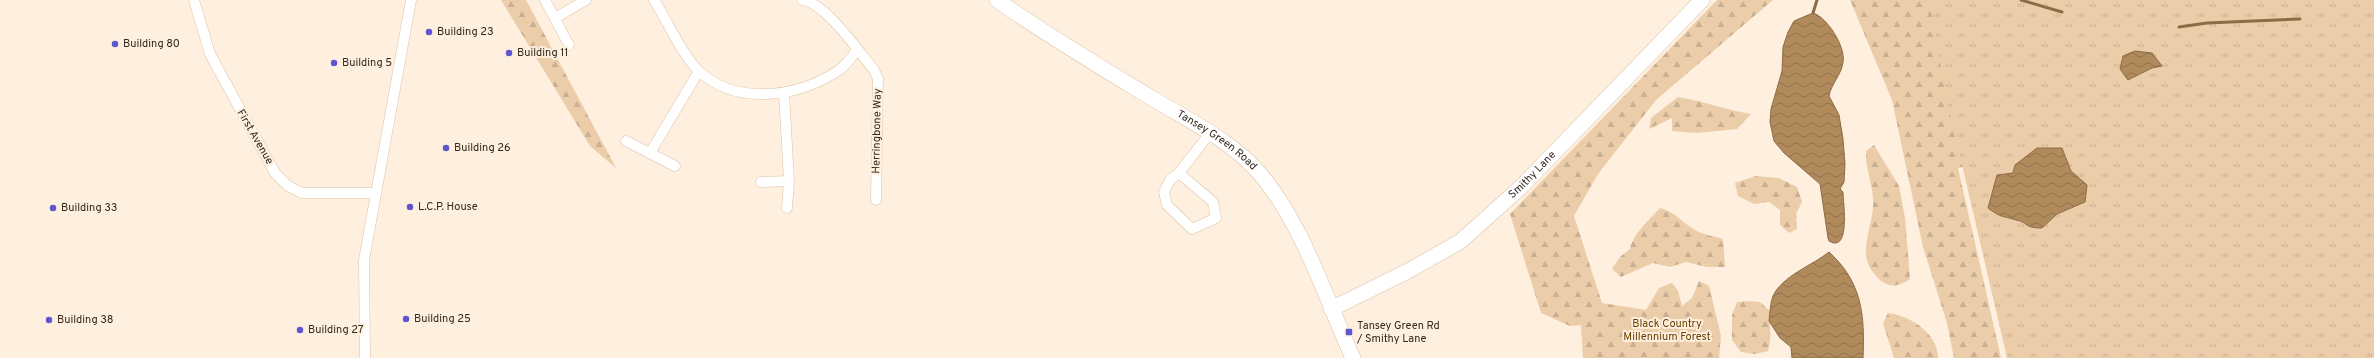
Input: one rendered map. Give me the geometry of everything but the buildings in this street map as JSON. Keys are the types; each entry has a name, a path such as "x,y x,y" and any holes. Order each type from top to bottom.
{"street":[{"name":"First Avenue","path":"194,0 210,54 246,122 280,178 288,186 302,193 376,193"},
{"path":"365,358 364,260 411,0"},
{"path":"545,0 569,45"},
{"path":"555,18 586,0"},
{"path":"654,0 699,71 714,83 741,91 758,94 784,93 823,79 840,69 857,50"},
{"name":"Herringbone Way","path":"802,0 808,0 822,9 874,70 878,79 876,200"},
{"name":"Tansey Green Road","path":"997,0 1225,142 1260,174 1276,194 1306,250 1353,358"},
{"name":"Smithy Lane","path":"1331,309 1408,271 1461,241 1522,186 1702,0"},
{"path":"650,153 699,71"},
{"path":"784,93 789,181 787,208"},
{"path":"1179,173 1213,202 1216,218 1192,229 1167,205 1164,192 1170,180 1179,173 1210,133"},
{"path":"626,141 675,166"},
{"path":"761,182 789,181"}],"green space":[{"path":"501,0 526,0 616,168 590,146"},
{"path":"1717,0 1773,0 1656,100 1598,174 1574,216 1602,303 1646,310 1659,288 1672,283 1678,291 1682,306 1692,298 1699,281 1709,286 1721,336 1719,358 1583,358 1581,325 1570,326 1541,313 1510,214"},
{"path":"1850,0 2119,0 1993,161 1958,168 2001,358 1954,358 1947,323 1923,247 1892,100"},
{"path":"1937,0 2374,0 2374,358 2007,358 1946,96 1930,4"},
{"path":"1678,97 1751,114 1737,129 1696,133 1672,131 1672,118 1649,129 1651,118"},
{"path":"1874,145 1899,186 1905,218 1910,279 1895,286 1888,285 1880,280 1872,271 1867,261 1866,251 1873,210 1873,199 1866,151"},
{"path":"1756,176 1779,178 1797,187 1802,202 1796,214 1797,229 1789,233 1780,225 1780,210 1769,202 1754,204 1738,196 1735,183"},
{"path":"1660,208 1675,215 1698,232 1723,239 1725,267 1707,267 1686,262 1670,267 1653,263 1621,277 1612,269 1620,257 1630,249 1634,238 1642,227"},
{"name":"Black Country Millennium Forest","path":"1737,302 1760,302 1771,312 1768,351 1755,354 1741,352 1732,340 1732,315"},
{"path":"1888,313 1905,318 1921,327 1934,341 1938,358 1894,358 1883,323"}],"water":[{"path":"1813,13 1824,20 1834,33 1839,41 1843,56 1843,62 1839,75 1829,96 1839,115 1845,164 1844,182 1840,189 1843,192 1843,234 1840,240 1836,243 1829,241 1828,238 1820,184 1784,153 1774,141 1770,122 1771,109 1782,71 1783,47 1788,32 1794,21"},
{"path":"2135,51 2152,53 2162,66 2152,68 2128,80 2120,69 2123,56"},
{"path":"2037,148 2062,148 2071,171 2087,185 2085,202 2057,214 2042,228 2032,227 2020,221 2002,216 1988,208 1997,175 2013,173 2015,165"},
{"path":"1829,252 1849,275 1855,287 1862,313 1863,358 1792,358 1791,347 1780,338 1769,321 1773,296 1777,289 1790,277"}],"waterway":[{"path":"1813,13 1817,0"},
{"path":"2021,0 2062,12"},
{"path":"2179,27 2207,23 2300,19"}],"place":[{"name":"Building 23","path":"429,32"},
{"name":"Building 80","path":"115,44"},
{"name":"Building 11","path":"509,53"},
{"name":"Building 5","path":"334,63"},
{"name":"Building 26","path":"446,148"},
{"name":"L.C.P. House","path":"410,207"},
{"name":"Building 33","path":"53,208"},
{"name":"Building 25","path":"406,319"},
{"name":"Building 38","path":"49,320"},
{"name":"Building 27","path":"300,330"},
{"name":"Tansey Green Rd / Smithy Lane","path":"1349,332"}]}
